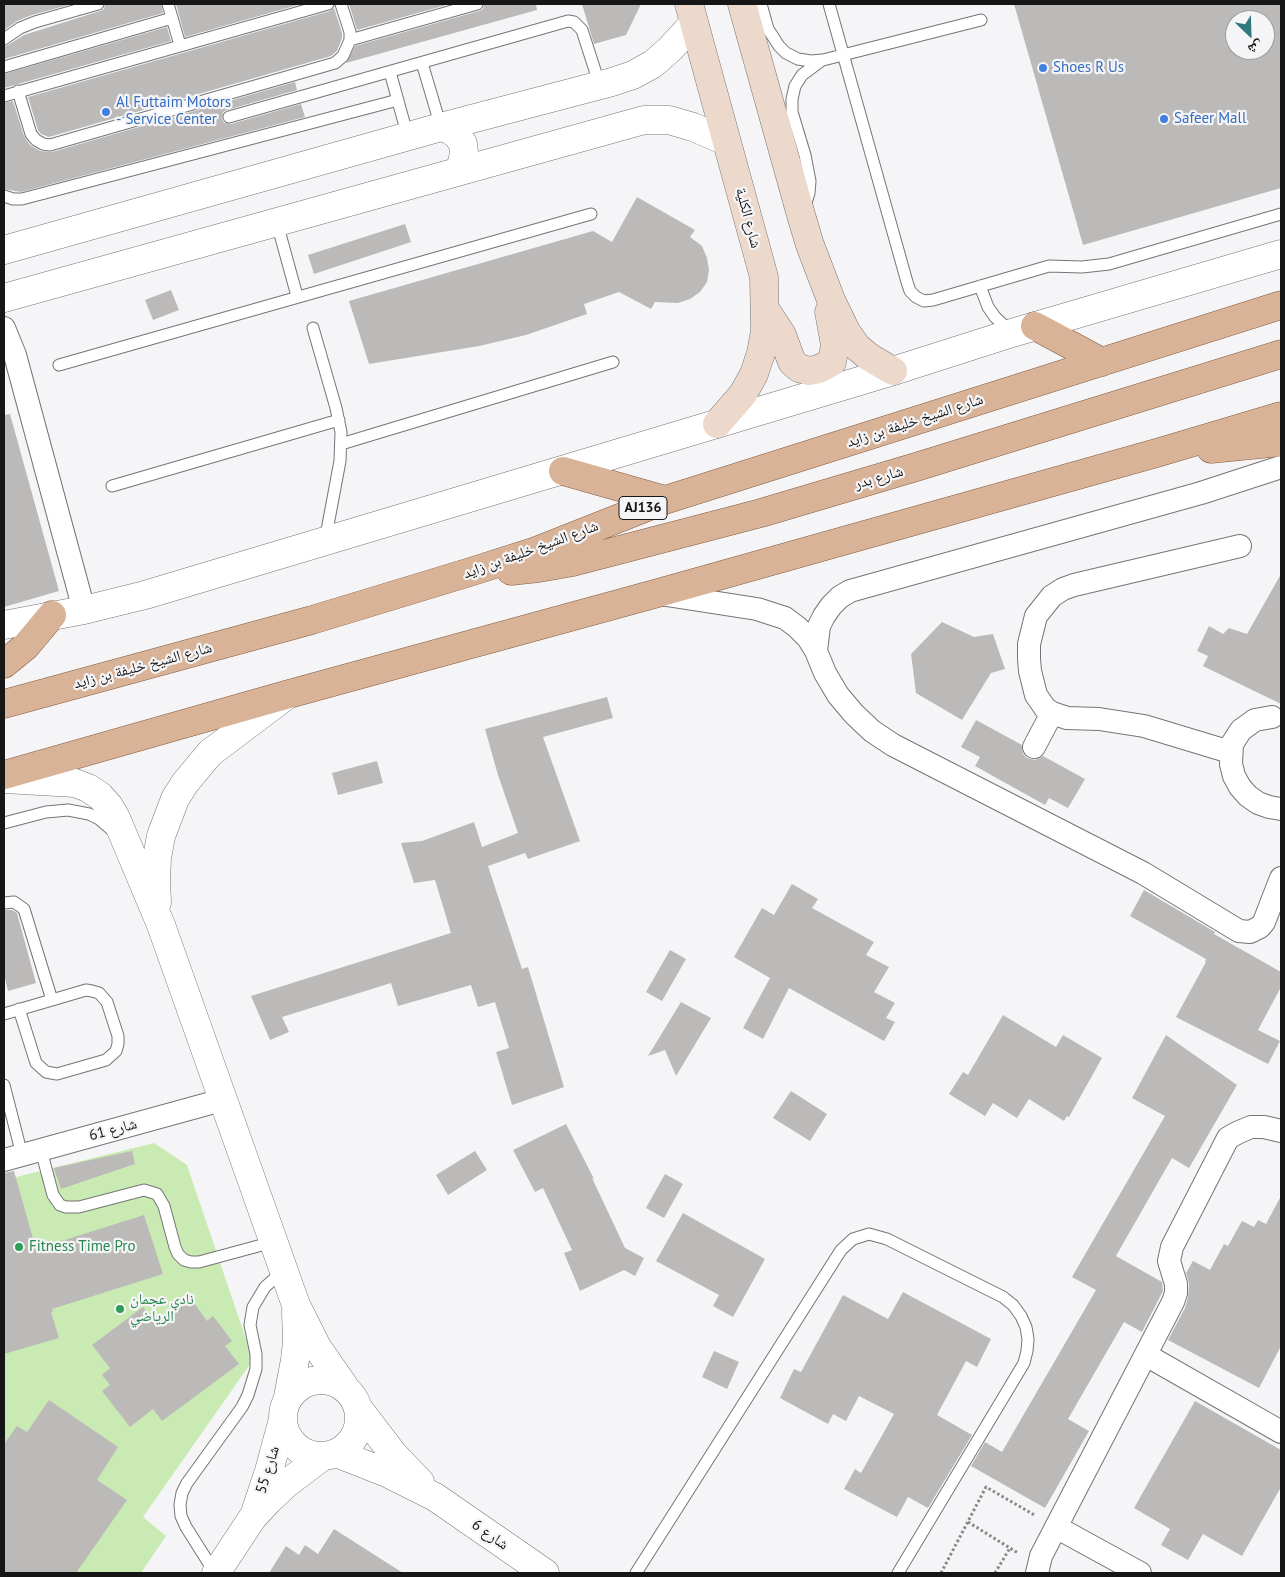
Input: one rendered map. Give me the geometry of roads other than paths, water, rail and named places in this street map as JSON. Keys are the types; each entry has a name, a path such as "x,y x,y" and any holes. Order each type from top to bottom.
{"main road":[{"path":"742,4 801,215 810,245 829,294 847,333 857,347 893,371"},
{"name":"شارع الكلية","path":"691,13 764,277 765,331 761,353 754,374 743,394 716,424"},
{"path":"765,309 782,335 792,362 798,368 809,371 832,362 835,345 829,314 829,294"},
{"name":"شارع الشيخ خليفة بن زايد","path":"4,704 312,620 470,572 536,551 665,500 1281,305"},
{"path":"1024,329 1102,362"},
{"name":"شارع بدر","path":"470,572 539,568 573,562 751,515 916,468 1281,354"},
{"path":"4,777 289,694 658,593 1160,452 1281,416"},
{"path":"1160,452 1223,449 1281,442"},
{"path":"563,471 665,500"},
{"path":"4,664 26,646 52,616"}],"street":[{"path":"4,250 408,136 600,86 633,75 653,64 670,50 691,13"},
{"path":"4,298 644,120 668,120 693,127 726,141"},
{"path":"441,127 450,130 458,136 463,144 464,153 458,171"},
{"path":"4,625 84,610 146,595 563,471 893,371 1024,329 1281,254"},
{"path":"4,328 15,355 84,610"},
{"path":"816,650 818,632 824,616 840,597 850,591 1192,495 1281,466"},
{"path":"1230,752 1144,726 1099,719 1067,718 1052,713 1045,708 1036,695 1030,671 1029,644 1036,616 1052,596 1074,584 1240,546"},
{"path":"658,593 772,613 785,618 808,638 838,695 872,731 902,749 1111,855 1239,930 1250,932 1260,927 1264,922 1281,878"},
{"path":"161,925 157,903 157,858 161,836 175,799 185,783 210,753 289,694"},
{"path":"1034,748 1052,713"},
{"path":"1272,717 1248,724 1236,736 1230,752 1232,770 1240,787 1248,796 1258,803 1281,809"},
{"path":"4,777 75,783 88,788 100,796 109,806 128,845 161,925"},
{"name":"شارع 6","path":"161,925 296,1304 317,1347 351,1397 394,1455 435,1497"},
{"name":"شارع 61","path":"22,1155 222,1100"},
{"path":"1038,1569 1056,1528 1173,1302 1176,1284 1169,1261 1172,1247 1228,1138 1251,1128 1264,1127 1281,1131"},
{"path":"288,1397 308,1381 320,1379 332,1381 351,1397 359,1422 355,1435 347,1446 329,1455 312,1455 301,1451 292,1444 286,1434 282,1423 282,1414 292,1379 297,1342 296,1304"},
{"path":"1146,1355 1279,1425"},
{"name":"شارع 55","path":"253,1517 269,1471 282,1423"},
{"name":"شارع 6","path":"329,1455 387,1473 435,1497 545,1573"},
{"name":"شارع 55","path":"216,1573 253,1517 286,1484 329,1455"},
{"path":"1056,1528 1140,1573"}],"lane":[{"path":"4,38 20,28 35,22 98,4"},
{"path":"168,4 180,45"},
{"path":"4,96 328,4"},
{"path":"18,91 31,134 36,140 50,145 335,62 343,56 350,40 350,32 341,4"},
{"path":"350,40 477,4"},
{"path":"761,4 768,29 779,46 786,53 798,59 811,61 823,60 981,20"},
{"path":"829,4 910,291 916,298 924,301 933,300 1049,266 1082,267 1109,264 1281,214"},
{"path":"4,67 172,18"},
{"path":"229,117 568,21 574,22 582,30 600,86"},
{"path":"801,215 806,204 810,181 805,154 792,112 792,99 802,75 823,60"},
{"path":"422,63 441,127"},
{"path":"390,72 408,136"},
{"path":"4,196 22,199 398,100"},
{"path":"60,365 297,296 591,214"},
{"path":"277,223 297,296"},
{"path":"980,286 983,297 995,317 1024,329"},
{"path":"313,328 340,420 340,461 325,542"},
{"path":"341,444 613,362"},
{"path":"112,486 340,420"},
{"path":"4,823 57,810 79,811 99,819 128,845"},
{"path":"4,902 14,902 24,909 52,1000"},
{"path":"4,1014 19,1009 86,990 99,993 108,1002 118,1036 118,1044 112,1056 106,1060 57,1074 46,1072 36,1064 19,1009"},
{"path":"4,1085 22,1155 60,1205 78,1208 144,1190 157,1194 164,1206 178,1254 184,1260 191,1262 199,1262 273,1242"},
{"path":"636,1573 841,1250 852,1239 869,1234 887,1239 1003,1297 1013,1305 1021,1316 1026,1327 1028,1339 1024,1363 898,1573"},
{"path":"216,1573 186,1527 181,1511 182,1493 187,1483 242,1407 248,1395 256,1369 256,1354 250,1325 253,1307 266,1287 284,1274"}],"place":[{"name":"Shoes R Us","path":"1043,68"},
{"name":"Al Futtaim Motors - Service Center","path":"106,112"},
{"name":"Safeer Mall","path":"1164,119"},
{"name":"Fitness Time Pro","path":"19,1247"},
{"name":"نادي عجمان الرياضي","path":"120,1309"}]}
